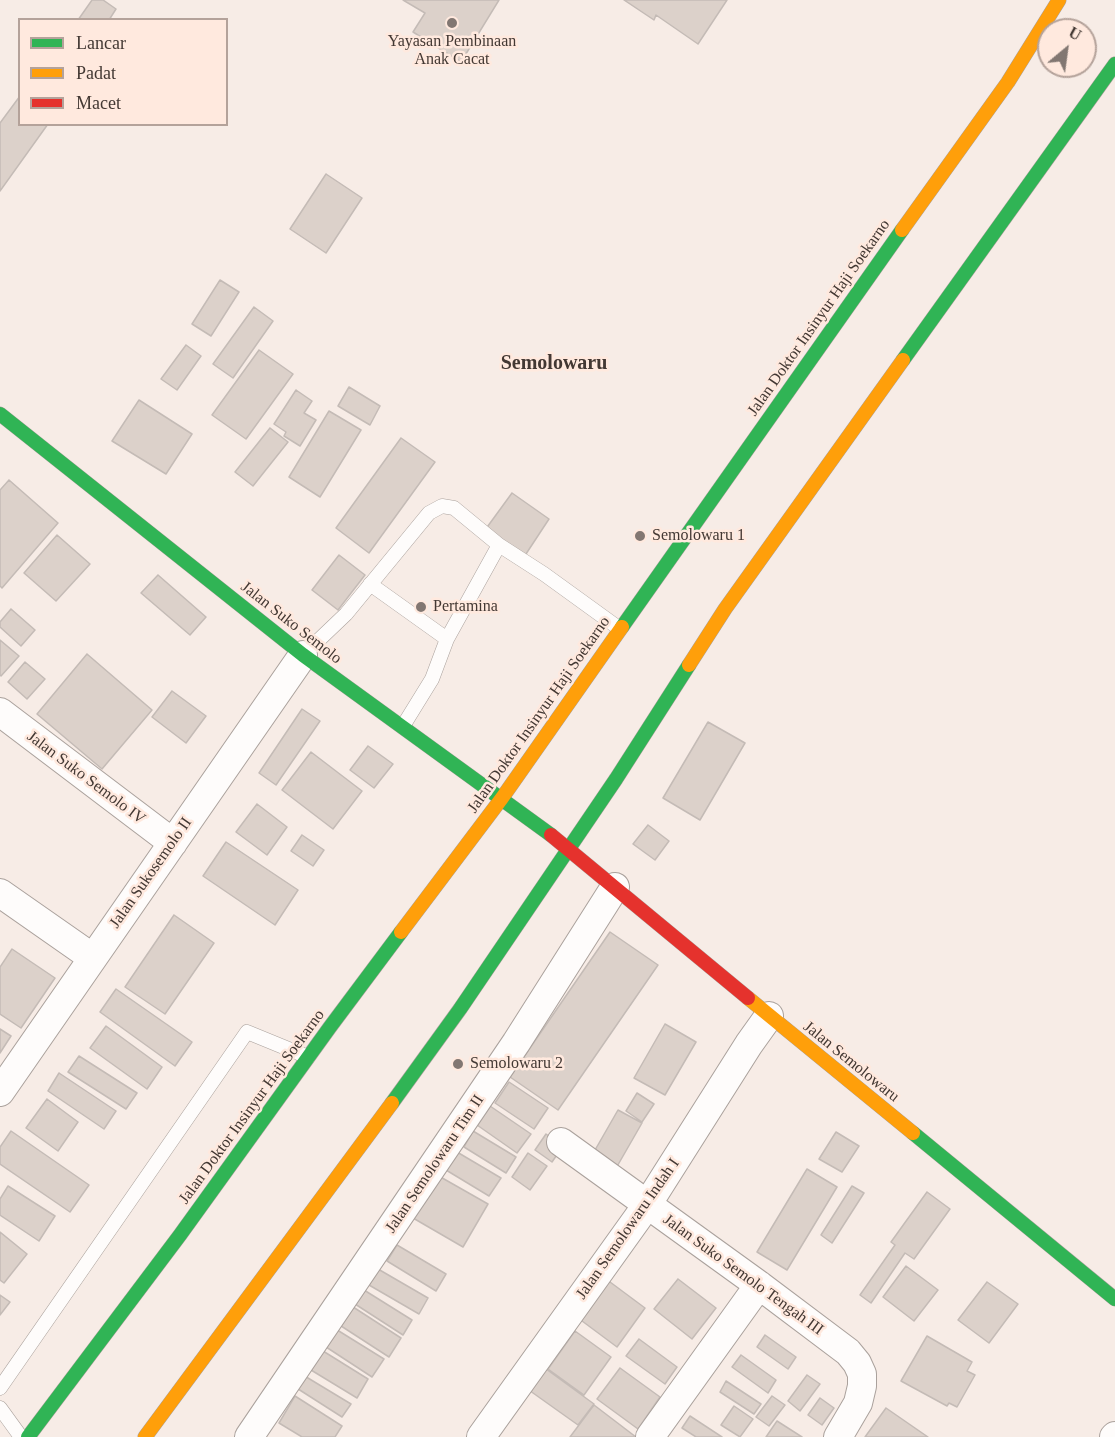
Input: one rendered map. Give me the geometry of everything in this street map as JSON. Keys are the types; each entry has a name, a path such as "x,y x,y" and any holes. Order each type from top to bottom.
{"main road":[{"name":"Jalan Doktor Insinyur Haji Soekarno","path":"28,1437 502,798 1008,82 1059,0"},
{"path":"145,1437 453,1019 569,848 725,609 1115,63"},
{"name":"Jalan Suko Semolo","path":"0,414 303,655 569,848"},
{"name":"Jalan Semolowaru","path":"569,848 769,1016 1115,1299"}],"street":[{"name":"Jalan Sukosemolo II","path":"0,1092 303,655"},
{"name":"Jalan Suko Semolo IV","path":"0,712 173,843"},
{"name":"Jalan Semolowaru Tim II","path":"249,1437 516,1043 615,887"},
{"path":"0,893 93,958"},
{"name":"Jalan Semolowaru Indah I","path":"481,1437 647,1205 769,1016"},
{"name":"Jalan Suko Semolo Tengah III","path":"561,1142 848,1352 862,1374 862,1386 858,1403 838,1437"},
{"path":"650,1437 759,1285"}],"lane":[{"path":"303,655 346,614 429,513 442,506 454,508 499,545 544,574 620,629"},
{"path":"403,726 432,679 447,639 499,545"},
{"path":"370,584 447,639"},
{"path":"0,1388 247,1032 308,1058"},
{"path":"0,1408 21,1437"}],"building":[{"path":"92,0 103,0 116,9 110,18 79,18"},
{"name":"Yayasan Pembinaan Anak Cacat","path":"403,0 499,0 461,62 413,32 425,13"},
{"path":"624,0 727,0 698,44 656,15 654,20"},
{"path":"18,99 18,126 47,126 0,191 0,123"},
{"path":"326,174 362,198 326,253 290,229"},
{"path":"220,280 239,292 211,336 192,324"},
{"path":"254,307 273,321 233,378 213,364"},
{"path":"186,345 201,356 177,390 161,379"},
{"path":"259,350 293,374 246,439 212,415"},
{"path":"349,387 380,406 370,425 338,406"},
{"path":"296,390 312,401 304,413 316,420 300,446 284,436 286,432 274,424"},
{"path":"139,400 192,434 166,474 112,441"},
{"path":"329,411 361,430 320,497 289,477"},
{"path":"270,428 288,442 253,486 235,472"},
{"path":"401,438 435,462 369,553 336,528"},
{"path":"9,480 58,523 2,588 0,586 0,490"},
{"path":"512,493 549,519 524,557 485,530"},
{"path":"57,535 90,564 56,601 24,573"},
{"path":"339,555 365,575 338,610 312,590"},
{"path":"158,575 206,617 190,635 141,593"},
{"path":"11,609 35,630 21,646 0,627 0,622"},
{"path":"0,640 19,656 1,676 0,675"},
{"path":"87,654 152,710 102,769 37,714"},
{"path":"25,662 45,679 27,699 8,682"},
{"path":"172,691 206,716 186,743 152,717"},
{"path":"302,709 320,721 276,785 259,773"},
{"path":"708,722 745,743 700,820 663,798"},
{"path":"368,746 393,764 374,788 350,770"},
{"path":"311,752 362,791 333,829 282,790"},
{"path":"257,804 287,827 267,855 236,832"},
{"path":"648,825 669,841 655,860 633,844"},
{"path":"302,835 324,850 313,866 291,851"},
{"path":"226,842 298,890 275,925 203,876"},
{"path":"174,915 214,943 165,1014 125,987"},
{"path":"610,932 658,965 558,1110 510,1077"},
{"path":"12,949 55,978 21,1028 0,1014 0,967"},
{"path":"116,989 192,1042 175,1066 100,1012"},
{"path":"665,1024 696,1042 665,1095 634,1078"},
{"path":"106,1026 162,1067 147,1089 90,1048"},
{"path":"0,1029 11,1036 0,1053"},
{"path":"79,1056 137,1093 126,1109 68,1072"},
{"path":"59,1073 116,1111 104,1129 48,1091"},
{"path":"509,1082 548,1108 534,1129 495,1103"},
{"path":"637,1093 654,1104 642,1122 626,1111"},
{"path":"47,1099 78,1122 58,1151 26,1128"},
{"path":"490,1106 531,1134 517,1153 477,1125"},
{"path":"618,1110 642,1123 615,1170 591,1157"},
{"path":"11,1131 89,1185 70,1212 0,1164 0,1147"},
{"path":"473,1131 516,1157 506,1173 464,1147"},
{"path":"836,1132 859,1146 842,1172 819,1159"},
{"path":"546,1134 563,1146 552,1162 535,1150"},
{"path":"457,1152 501,1178 489,1196 446,1170"},
{"path":"528,1153 547,1166 530,1190 512,1177"},
{"path":"807,1169 837,1187 787,1270 757,1252"},
{"path":"437,1175 488,1204 463,1247 413,1218"},
{"path":"8,1186 55,1216 39,1241 0,1215 0,1199"},
{"path":"852,1186 864,1193 832,1243 821,1235"},
{"path":"927,1192 950,1209 914,1259 905,1253 871,1303 860,1295 895,1245 891,1242"},
{"path":"0,1232 27,1254 4,1283 0,1280"},
{"path":"397,1245 446,1274 436,1291 387,1261"},
{"path":"906,1266 938,1290 914,1321 883,1297"},
{"path":"378,1269 428,1298 419,1314 369,1285"},
{"path":"606,1279 645,1308 617,1347 578,1318"},
{"path":"678,1279 716,1308 692,1339 654,1309"},
{"path":"987,1282 1018,1304 989,1343 958,1320"},
{"path":"364,1290 412,1320 403,1335 355,1304"},
{"path":"0,1295 10,1302 0,1315"},
{"path":"350,1305 401,1338 389,1357 338,1324"},
{"path":"334,1328 384,1359 372,1377 323,1345"},
{"path":"575,1331 611,1357 584,1395 548,1369"},
{"path":"765,1335 796,1357 788,1369 757,1347"},
{"path":"927,1336 972,1362 967,1371 975,1375 957,1407 949,1403 947,1406 901,1381"},
{"path":"639,1339 677,1367 665,1384 626,1356"},
{"path":"323,1351 368,1379 357,1398 311,1370"},
{"path":"741,1355 776,1380 768,1393 732,1367"},
{"path":"542,1366 594,1404 578,1425 526,1388"},
{"path":"620,1368 660,1397 638,1429 597,1399"},
{"path":"303,1375 351,1404 342,1417 295,1387"},
{"path":"807,1375 820,1384 800,1411 788,1401"},
{"path":"726,1381 761,1404 754,1414 720,1392"},
{"path":"295,1396 342,1426 335,1437 302,1437 279,1423"},
{"path":"772,1396 785,1405 769,1426 756,1417"},
{"path":"820,1398 834,1408 822,1425 808,1415"},
{"path":"594,1405 636,1437 570,1437"},
{"path":"734,1406 753,1419 740,1437 721,1425"},
{"path":"886,1408 928,1437 865,1437"},
{"path":"690,1416 722,1437 696,1437 682,1428"},
{"path":"777,1421 802,1437 766,1437"}],"traffic: fast":[{"path":"903,360 1115,64"},
{"path":"622,627 902,230"},
{"path":"0,414 303,655 551,835"},
{"path":"392,1103 460,1009 616,779 689,665"},
{"path":"28,1437 180,1235 401,932"},
{"path":"913,1133 1115,1299"}],"traffic: slow":[{"path":"902,230 1008,82 1059,0"},
{"path":"689,665 725,609 903,360"},
{"path":"401,932 502,798 622,627"},
{"path":"748,998 913,1133"},
{"path":"145,1437 392,1103"}],"traffic: jam":[{"path":"551,835 748,998"}],"place":[{"name":"Yayasan Pembinaan Anak Cacat","path":"452,23"},
{"name":"Semolowaru 1","path":"640,536"},
{"name":"Pertamina","path":"421,607"},
{"name":"Semolowaru 2","path":"458,1064"}],"district":[{"name":"Semolowaru","path":"554,364"}]}
